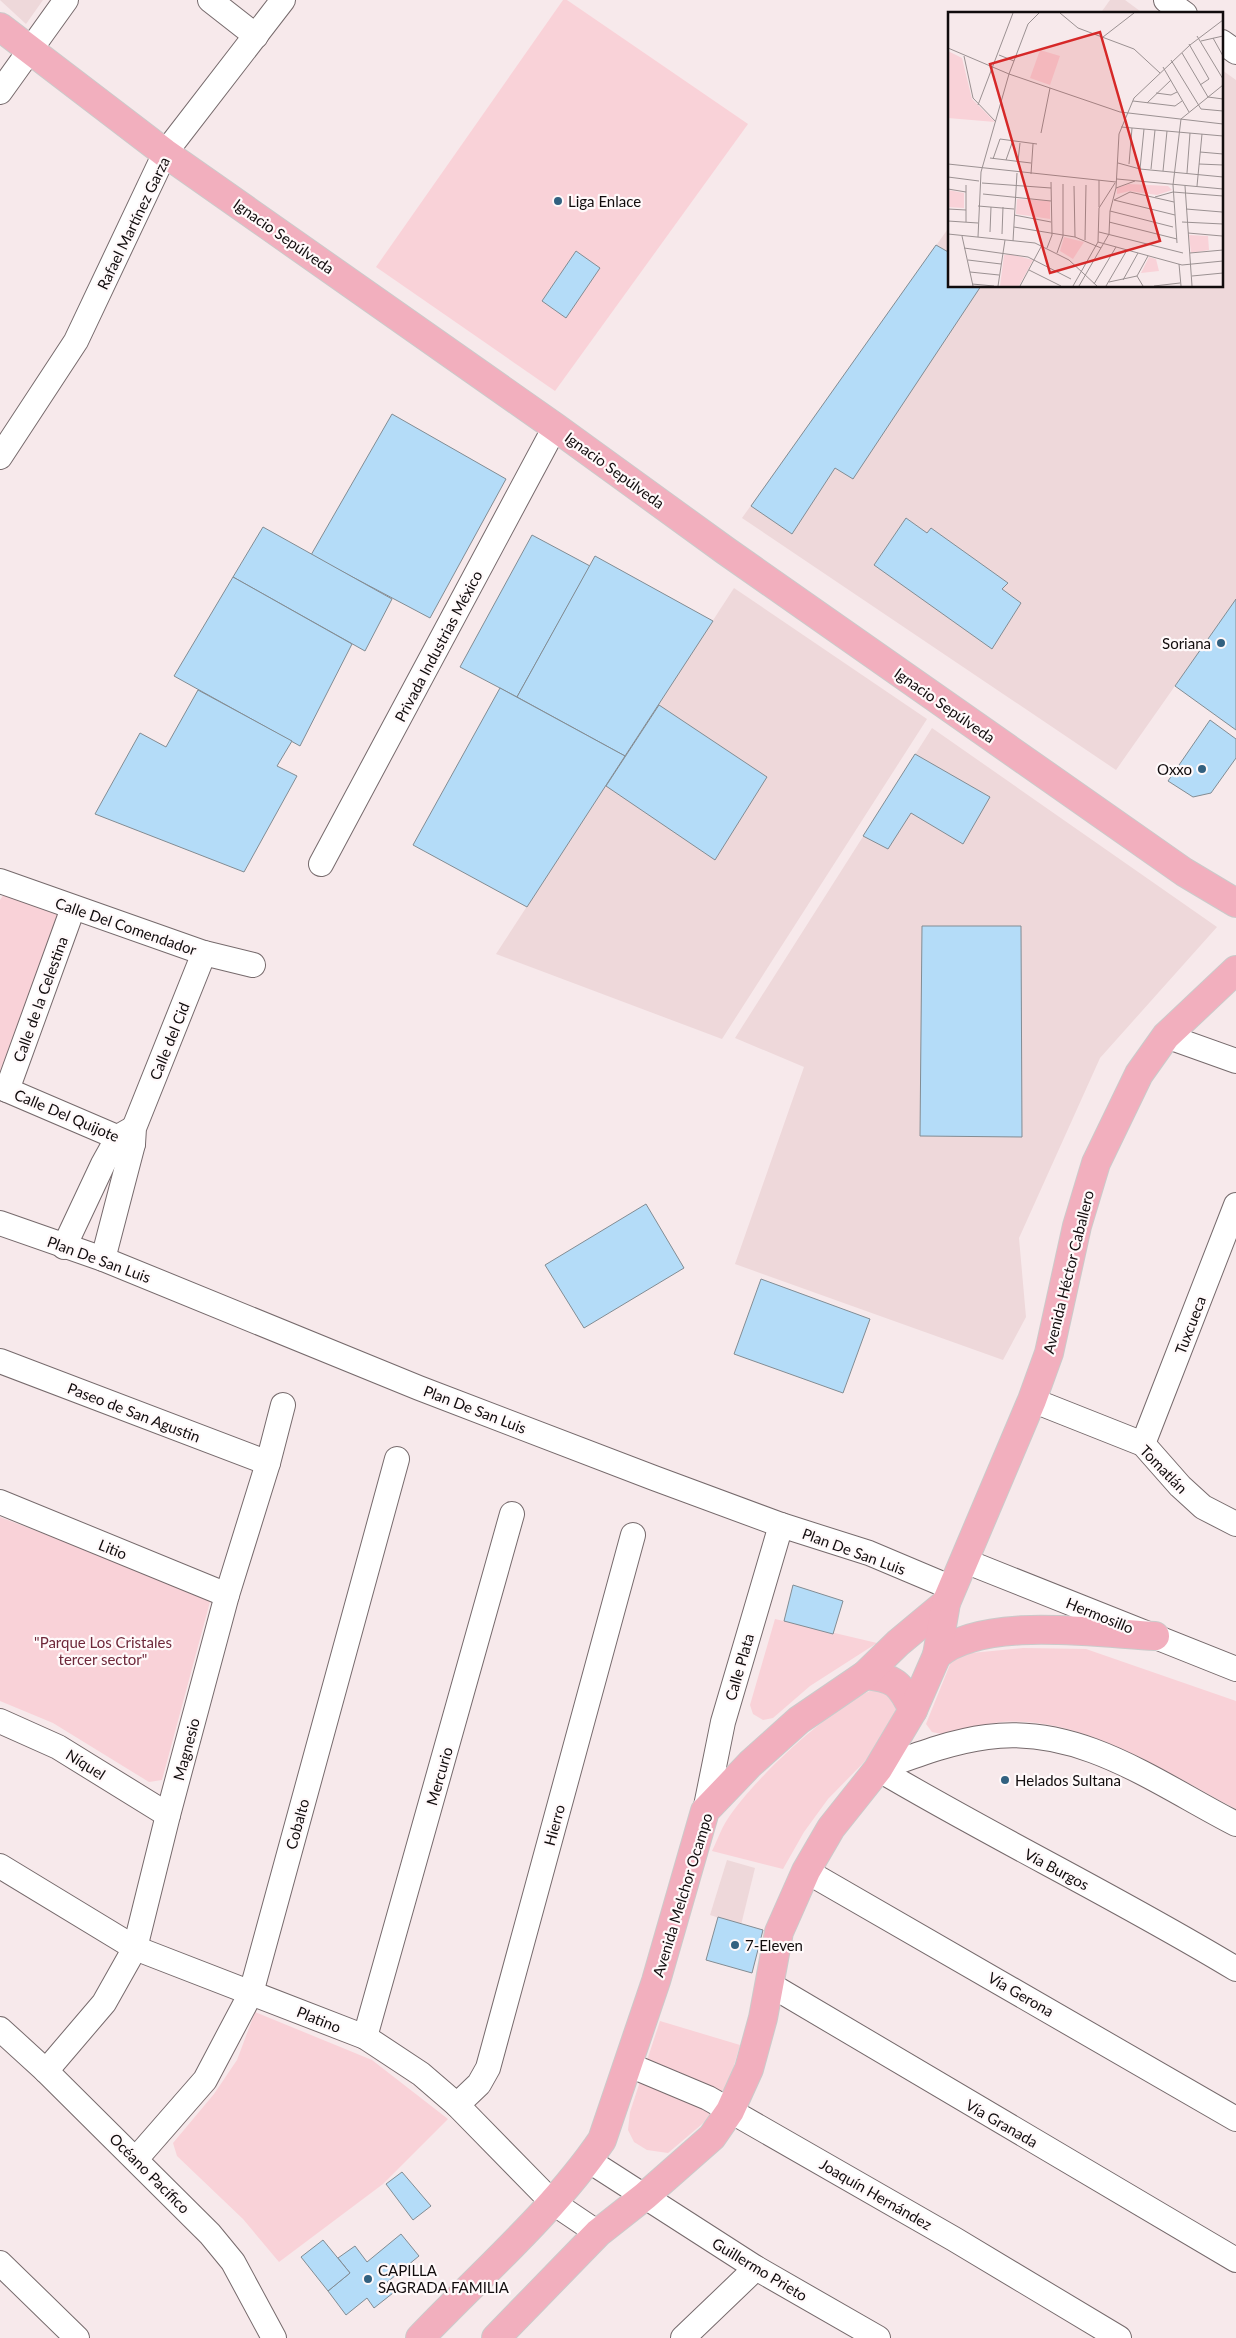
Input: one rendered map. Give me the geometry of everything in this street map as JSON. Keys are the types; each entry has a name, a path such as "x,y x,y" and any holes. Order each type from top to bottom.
{"main road":[{"name":"Ignacio Sepúlveda","path":"0,27 165,153 555,427 734,557 1208,887 1236,903"},
{"path":"1208,887 1236,888"},
{"name":"Avenida Héctor Caballero","path":"949,1596 1032,1400 1049,1353 1078,1226 1096,1163 1139,1074 1166,1036 1236,970"},
{"path":"496,2338 598,2233 645,2196 712,2137 730,2111 749,2069 763,2018 780,1932 806,1871 830,1828 878,1769 913,1710 937,1655 949,1596"},
{"name":"Avenida Melchor Ocampo","path":"420,2338 552,2202 588,2160 602,2140 656,1981 704,1811 750,1764 799,1720 865,1675 949,1596"},
{"path":"937,1655 960,1641 1005,1631 1155,1636"},
{"path":"865,1675 886,1678 899,1686 913,1710"}],"street":[{"path":"0,92 66,0"},
{"path":"210,0 256,36"},
{"name":"Rafael Martínez Garza","path":"0,457 76,341 165,153 283,0"},
{"path":"1166,0 1181,12"},
{"path":"1224,43 1236,52"},
{"name":"Privada Industrias México","path":"321,864 555,427"},
{"name":"Calle Del Comendador","path":"0,881 204,953 253,965"},
{"name":"Calle de la Celestina","path":"4,1088 74,908"},
{"name":"Calle del Cid","path":"103,1259 128,1136 204,953"},
{"path":"1166,1036 1236,1061"},
{"name":"Calle Del Quijote","path":"4,1088 128,1136"},
{"name":"Calle del Cid","path":"64,1247 103,1164 128,1136"},
{"name":"Tuxcueca","path":"1143,1444 1236,1205"},
{"name":"Plan De San Luis","path":"0,1223 64,1247 103,1259 419,1388 781,1525 868,1553 949,1596"},
{"name":"Paseo de San Agustin","path":"0,1361 268,1463"},
{"name":"Tomatlán","path":"1032,1400 1143,1444 1180,1486 1203,1507 1236,1524"},
{"name":"Magnesio","path":"46,2070 104,2002 135,1948 226,1595 268,1463 283,1405"},
{"name":"Cobalto","path":"136,2159 205,2080 251,1992 396,1458"},
{"name":"Litio","path":"0,1502 226,1595"},
{"name":"Mercurio","path":"365,2037 512,1514"},
{"name":"Calle Plata","path":"704,1811 723,1722 781,1525"},
{"name":"Hierro","path":"457,2105 479,2084 488,2068 633,1535"},
{"name":"Hermosillo","path":"965,1561 1236,1669"},
{"name":"Níquel","path":"0,1720 58,1748 168,1815"},
{"path":"878,1769 933,1750 986,1737 1044,1737 1066,1741 1117,1760 1236,1824"},
{"name":"Vía Burgos","path":"878,1769 938,1805 1179,1934 1236,1969"},
{"name":"Platino","path":"0,1866 135,1948 365,2037 421,2074 457,2105 552,2202 598,2233"},
{"name":"Vía Gerona","path":"806,1871 1125,2053 1236,2119"},
{"name":"Vía Granada","path":"769,1984 1236,2260"},
{"name":"Océano Pacífico","path":"0,2029 46,2070 210,2234 233,2262 274,2338"},
{"name":"Joaquín Hernández","path":"627,2064 692,2090 730,2111 954,2239 1118,2338"},
{"path":"588,2160 645,2196"},
{"name":"Guillermo Prieto","path":"645,2196 756,2268 866,2335"},
{"path":"0,2263 77,2338"},
{"path":"683,2338 756,2268"}],"shaded area":[{"path":"0,0 43,0 26,24"},
{"path":"1110,0 1125,0 1141,12 1101,12"},
{"path":"1224,71 1236,80 1236,599 1116,770 742,518 948,229 948,288 1224,288"},
{"path":"734,588 927,719 722,1039 496,954"},
{"path":"932,728 1217,927 1100,1058 1019,1238 1026,1317 1003,1360 735,1264 804,1067 735,1038"},
{"path":"727,1860 755,1868 741,1925 710,1915"}],"green space":[{"name":"Liga Enlace","path":"563,0 567,0 748,124 555,391 376,267"},
{"path":"4,894 60,913 0,1072 0,900"},
{"name":"\"Parque Los Cristales tercer sector\"","path":"0,1517 211,1598 162,1780 149,1782 53,1723 0,1701"},
{"path":"775,1619 877,1643 810,1686 773,1718 763,1720 753,1714 750,1705"},
{"path":"1023,1648 1086,1649 1236,1701 1236,1809 1124,1750 1094,1737 1063,1728 1033,1723 1002,1722 942,1734 932,1732 926,1724 951,1662 961,1654"},
{"path":"885,1685 899,1704 874,1752 828,1799 804,1832 783,1869 712,1851 725,1824 739,1803 776,1763 798,1742 845,1706 866,1693"},
{"path":"255,2012 372,2060 448,2119 383,2184 279,2262 243,2219 177,2156 173,2143 214,2094 237,2060"},
{"path":"660,2021 740,2045 727,2090 715,2113 668,2153 647,2150 634,2142 628,2130 630,2112"}],"building":[{"path":"936,245 948,252 948,288 980,288 853,479 835,468 792,534 751,506"},
{"path":"576,251 600,268 566,318 542,301"},
{"path":"392,414 506,479 430,618 311,555"},
{"path":"906,518 927,533 931,528 1008,583 1002,589 1021,603 992,649 874,565"},
{"path":"263,527 392,599 365,651 233,577"},
{"path":"532,535 590,566 517,697 460,667"},
{"path":"595,556 713,621 625,756 517,697"},
{"path":"233,577 352,644 300,746 174,676"},
{"name":"Soriana","path":"1236,599 1236,730 1175,686"},
{"path":"500,688 625,756 527,907 413,845"},
{"path":"198,690 292,741 277,766 297,776 244,872 95,814 140,733 166,747"},
{"path":"659,705 767,777 715,860 606,786"},
{"name":"Oxxo","path":"1210,720 1236,739 1236,758 1211,793 1193,797 1168,781"},
{"path":"915,754 990,797 963,844 911,813 888,849 863,836"},
{"path":"922,926 1021,926 1022,1137 920,1136"},
{"path":"646,1204 684,1268 584,1328 545,1265"},
{"path":"761,1279 870,1319 843,1393 734,1354"},
{"path":"793,1585 843,1601 833,1634 784,1621"},
{"name":"7-Eleven","path":"718,1917 763,1930 752,1973 706,1960"},
{"path":"402,2172 431,2206 413,2220 386,2184"},
{"name":"CAPILLA SAGRADA FAMILIA","path":"401,2234 419,2256 385,2284 393,2293 374,2308 367,2298 346,2315 328,2291 350,2273 338,2258 355,2246 367,2262"},
{"name":"CAPILLA SAGRADA FAMILIA","path":"323,2240 350,2273 328,2291 301,2257"}],"place":[{"name":"Liga Enlace","path":"558,201"},
{"name":"Soriana","path":"1221,643"},
{"name":"Oxxo","path":"1202,769"},
{"name":"Helados Sultana","path":"1005,1780"},
{"name":"7-Eleven","path":"735,1945"},
{"name":"CAPILLA SAGRADA FAMILIA","path":"368,2279"}]}
